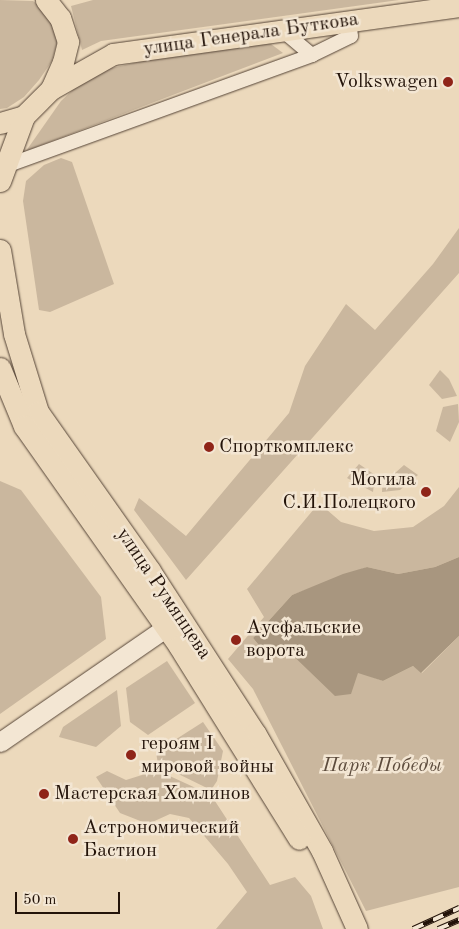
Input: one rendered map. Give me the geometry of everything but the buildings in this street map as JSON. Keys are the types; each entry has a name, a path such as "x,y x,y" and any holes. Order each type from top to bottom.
{"main road":[{"path":"1,174 24,116 51,88 64,62 68,42 60,18 46,0"},
{"name":"улица Генерала Буткова","path":"51,88 113,54 459,6"},
{"path":"0,123 24,116"},
{"name":"улица Румянцева","path":"0,250 14,334 38,412 173,623 276,797 348,924"},
{"name":"улица Румянцева","path":"0,368 24,426 173,623"},
{"path":"0,742 173,623"}],"street":[{"path":"1,174 312,55 351,36 349,21"},
{"path":"282,30 312,55"}],"green space":[{"path":"0,0 33,1 50,14 59,36 52,61 39,80 24,97 7,108 0,109"},
{"path":"93,0 399,0 101,41 82,50 71,6"},
{"path":"267,41 283,53 26,151 61,101 77,86 107,69 188,51"},
{"path":"61,158 72,162 114,284 50,312 39,310 23,201 26,181 44,165"},
{"path":"459,228 459,273 186,580 134,510 139,498 186,536 289,413 305,366 346,304 375,330 433,264"},
{"path":"440,370 449,379 457,396 442,399 429,385"},
{"path":"458,404 459,422 450,442 436,431 443,407"},
{"path":"359,464 375,475 373,492 347,478"},
{"path":"404,465 418,475 400,490 382,492 383,475 394,474"},
{"path":"0,481 21,490 101,597 106,639 0,714"},
{"name":"Парк Победы","path":"459,487 459,557 435,567 398,574 367,567 292,595 253,638 268,656 281,644 383,681 413,666 422,673 459,636 459,887 366,911 253,689 228,659 264,617 247,589 319,503 341,522 374,531 413,527 444,506"},
{"path":"167,661 195,703 148,735 130,722 126,688"},
{"path":"117,690 121,726 96,747 59,737 63,727"},
{"path":"203,722 223,751 217,781 211,790 158,764 156,752"},
{"path":"148,766 211,795 270,885 295,877 311,896 323,929 216,929 247,892 228,864 189,818 170,814 148,824 120,813 96,777 107,771 126,780 142,775"}],"shaded area":[{"path":"459,557 459,636 421,673 413,666 383,681 358,673 351,694 335,696 281,644 268,656 253,638 292,595 343,574 367,567 398,574 435,567"}],"waterway":[{"path":"254,655 261,647"}],"railway":[{"path":"413,929 459,908"},
{"path":"438,929 459,920"}],"place":[{"name":"Volkswagen","path":"448,82"},
{"name":"Спорткомплекс","path":"209,447"},
{"name":"Могила С.И.Полецкого","path":"426,492"},
{"name":"Аусфальские ворота","path":"236,640"},
{"name":"героям I мировой войны","path":"131,755"},
{"name":"Мастерская Хомлинов","path":"44,794"},
{"name":"Астрономический Бастион","path":"73,839"}]}
